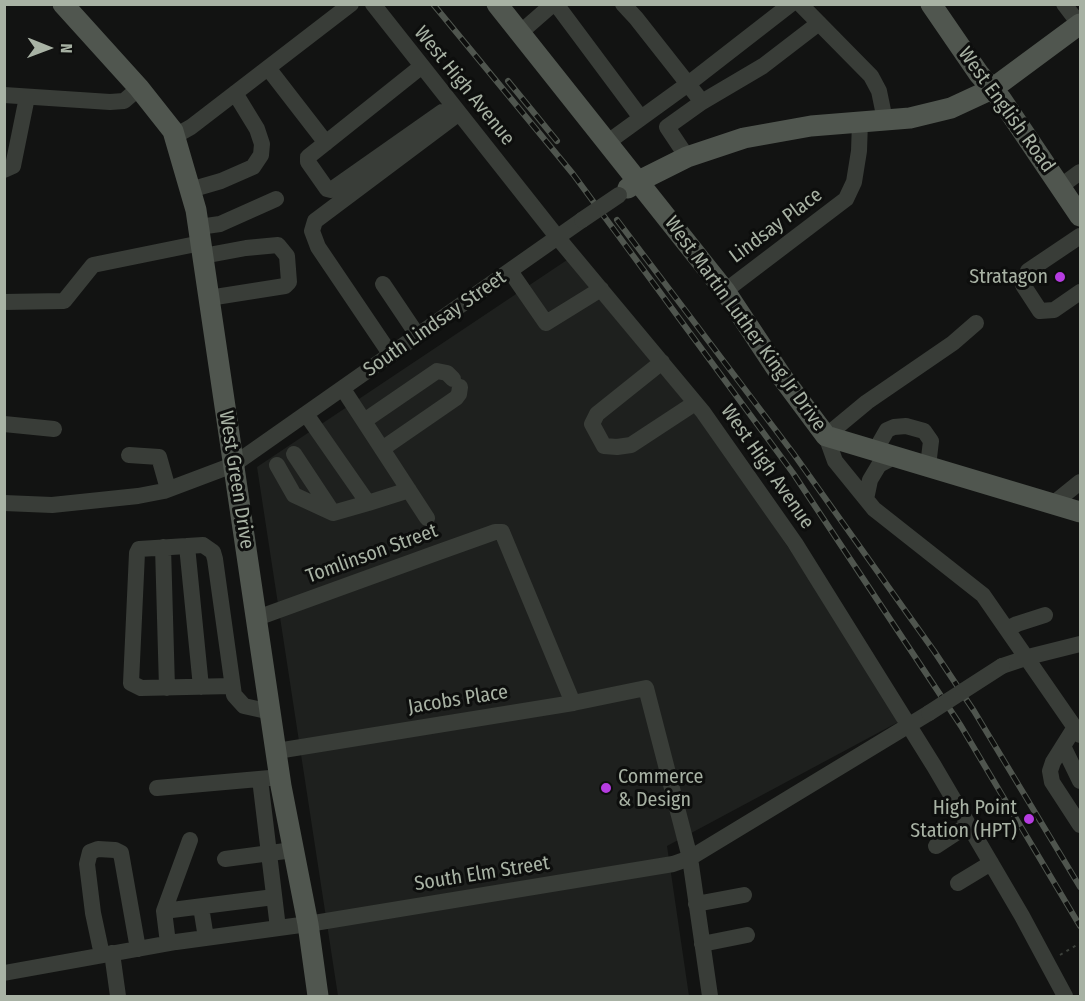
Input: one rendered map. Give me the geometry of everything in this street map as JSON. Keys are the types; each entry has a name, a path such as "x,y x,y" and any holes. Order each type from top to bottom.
{"main road":[{"name":"West Green Drive","path":"63,4 139,88 173,131 190,190 201,242 277,751 270,778 294,850 308,924 318,996"},
{"name":"West Martin Luther King Jr Drive","path":"497,4 725,291 782,377 826,436 1080,512"},
{"name":"West English Road","path":"931,4 979,74 1001,99 1080,216"},
{"name":"South Lindsay Street","path":"620,195 639,181 687,158 744,138 781,130 910,118 951,108 992,89 1079,28"}],"street":[{"path":"175,136 351,4"},
{"name":"West High Avenue","path":"372,4 558,238 695,403 795,543 969,825 1065,996"},
{"path":"520,32 555,4 648,113 667,127 687,158"},
{"path":"623,4 702,102"},
{"path":"608,142 688,84 791,4"},
{"path":"800,4 871,76 879,91 885,120"},
{"path":"1064,4 1079,28"},
{"path":"667,127 702,102 763,66 819,23"},
{"path":"422,66 308,157 308,162 327,189 331,190 456,109"},
{"path":"268,68 326,143"},
{"path":"4,95 110,102 124,100 139,88"},
{"path":"190,190 221,181 254,167 261,155 262,144 257,129 235,93"},
{"path":"4,170 13,166 27,97"},
{"path":"391,355 318,247 312,231 315,221 389,165 456,109"},
{"name":"Lindsay Place","path":"725,291 846,199 854,182 859,152 860,122"},
{"path":"1061,186 1080,172"},
{"name":"South Lindsay Street","path":"4,503 51,505 138,496 168,489 233,465 620,195"},
{"path":"201,242 220,224 276,199"},
{"path":"1080,237 1028,271 1023,285 1040,311 1054,310 1080,292"},
{"path":"4,302 64,301 93,265 201,242 246,248 278,245 286,256 289,282 285,286 209,298"},
{"path":"510,271 546,323 601,289"},
{"path":"383,284 418,336"},
{"path":"976,323 953,344 867,402 826,436 835,461 874,509 983,595 1078,731 1063,746 1050,771 1052,782 1080,825"},
{"path":"662,362 597,414 592,424 603,446 631,445 695,403"},
{"path":"364,421 436,371 447,373 456,383 456,398 382,449"},
{"path":"343,389 427,518"},
{"path":"306,414 368,503"},
{"path":"4,424 54,429"},
{"path":"866,500 870,480 884,454 887,430 906,426 924,430 931,441 928,466"},
{"path":"294,454 333,513"},
{"path":"129,455 159,457 168,489"},
{"path":"277,465 294,495 333,513 409,490"},
{"path":"1054,503 1080,483"},
{"name":"Tomlinson Street","path":"257,618 495,532 502,532 573,703"},
{"path":"232,686 141,688 131,683 139,549 203,545 209,548 215,559 234,695 244,706 271,712"},
{"path":"187,546 201,687"},
{"path":"163,547 167,688"},
{"path":"1007,629 1045,615"},
{"name":"South Elm Street","path":"4,972 168,943 308,924 673,864 690,858 1002,666 1027,657 1080,644"},
{"name":"Jacobs Place","path":"277,751 573,703 646,688 690,858"},
{"path":"1063,746 1080,781"},
{"path":"157,788 270,778 269,854 278,928"},
{"path":"936,846 969,825"},
{"path":"168,943 164,912 190,840"},
{"path":"118,996 93,913 87,864 90,852 98,849 115,850 121,853 138,949"},
{"path":"225,859 294,850"},
{"path":"690,858 710,996"},
{"path":"958,883 991,863"},
{"path":"696,904 744,894"},
{"path":"164,912 274,897"},
{"path":"201,907 206,938"},
{"path":"702,944 747,935"}],"path":[{"path":"1059,956 1079,944 1080,950"}],"shaded area":[{"path":"567,260 720,444 902,720 667,846 689,996 338,996 257,467"}],"railway":[{"path":"433,4 573,174 793,473 961,726 1080,926"},
{"path":"508,81 557,141"},
{"path":"617,220 793,453 934,651 974,711 1080,887"}],"place":[{"name":"Stratagon","path":"1060,277"},
{"name":"Commerce & Design","path":"606,788"},
{"name":"High Point Station (HPT)","path":"1029,819"}]}
